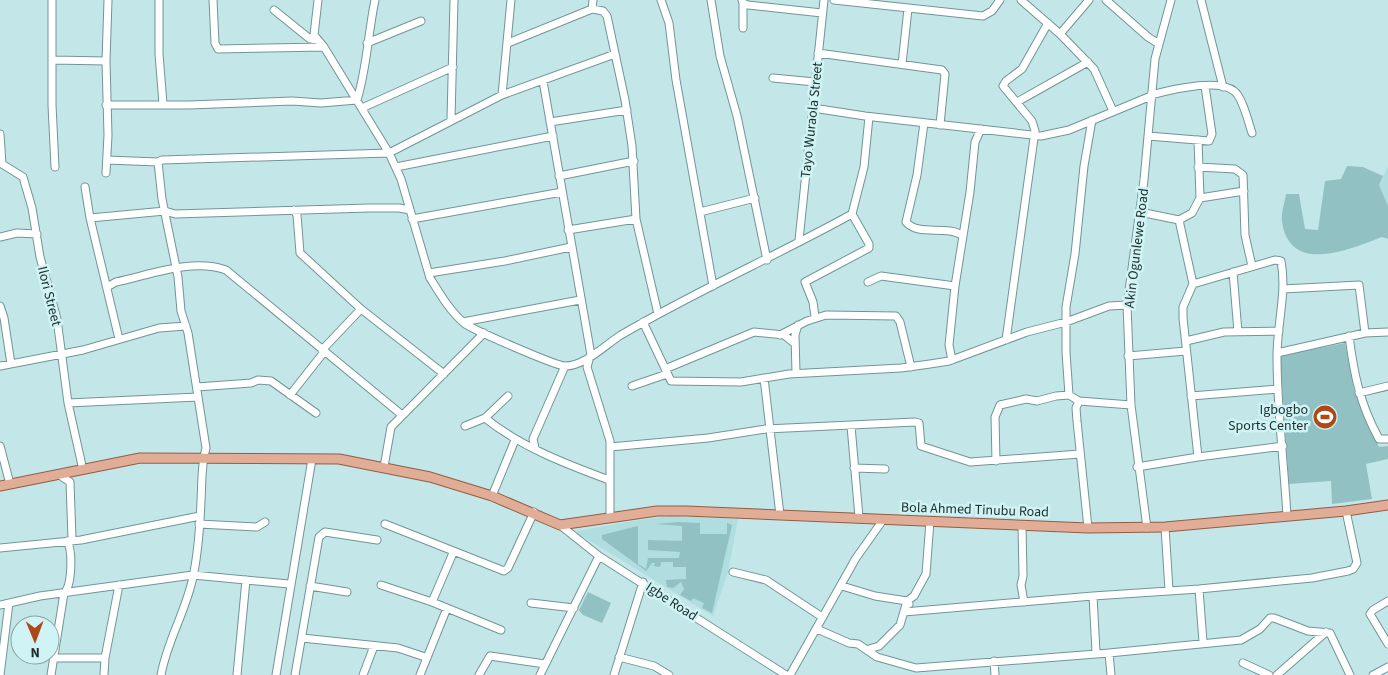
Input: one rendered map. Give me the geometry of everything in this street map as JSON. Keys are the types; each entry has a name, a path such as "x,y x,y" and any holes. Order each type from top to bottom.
{"main road":[{"path":"0,486 140,458 339,459 430,476 492,496 534,512 560,525"},
{"name":"Bola Ahmed Tinubu Road","path":"560,525 657,511 860,517 883,520 1088,528 1147,528 1346,511 1388,505"}],"street":[{"path":"52,0 52,105 55,167"},
{"path":"106,173 108,0"},
{"path":"159,0 159,54 163,104"},
{"path":"213,0 215,43 218,49 324,47"},
{"path":"318,0 313,32 389,152 408,202 429,273 448,306 463,322 542,359 564,366 577,362 643,322 767,260 799,240 852,214"},
{"path":"357,100 375,0"},
{"path":"451,119 454,0"},
{"path":"502,96 503,67 508,43 511,0"},
{"path":"592,10 593,0"},
{"path":"661,0 669,23 676,80 713,286"},
{"path":"711,0 720,56 737,116 767,260"},
{"name":"Tayo Wuraola Street","path":"799,240 824,0"},
{"path":"834,0 884,3 908,9 983,16 992,11 1000,0"},
{"path":"1021,0 1060,34 1088,62 1100,79 1113,111"},
{"path":"1060,34 1089,0"},
{"path":"1106,0 1148,38 1159,44"},
{"name":"Akin Ogunlewe Road","path":"1147,528 1137,468 1131,405 1127,305 1140,212 1151,96 1159,44 1171,0"},
{"path":"1201,0 1223,87"},
{"path":"743,28 742,2 822,13"},
{"path":"902,64 908,9"},
{"path":"274,10 310,39 318,40"},
{"path":"508,43 592,10 603,11 607,16 634,161 636,219 658,314"},
{"path":"367,43 421,20"},
{"path":"1006,340 1035,128 1032,121 1003,86 1003,83 1022,69 1048,24"},
{"path":"818,53 942,70 945,72 940,125"},
{"path":"107,160 158,162 389,152 451,119 502,96 615,54"},
{"path":"53,60 106,62"},
{"path":"1017,102 1088,62"},
{"path":"362,108 453,67"},
{"path":"773,78 815,82"},
{"path":"543,81 590,355 587,367 610,446 610,517"},
{"path":"813,108 869,117 1034,136 1069,130 1151,96 1185,86 1223,87 1236,92 1252,133"},
{"path":"1148,136 1209,141 1212,134 1205,86"},
{"path":"106,105 163,104 189,106 292,101 321,103 357,100"},
{"path":"550,122 626,110"},
{"path":"815,318 813,302 805,282 869,248 870,244 852,214 864,167 869,117"},
{"path":"1069,396 1066,322 1084,166 1092,120"},
{"path":"924,123 917,175 906,222 917,228 942,229 962,234"},
{"path":"952,360 949,345 955,286 975,142 981,129"},
{"name":"Ilori Street","path":"0,134 2,164 23,177 37,234 40,257 57,319 68,403 83,470"},
{"path":"396,167 553,136"},
{"path":"1140,212 1179,220 1192,213 1200,198 1198,140"},
{"path":"559,176 634,161"},
{"path":"158,162 165,211 177,269 181,311 186,326 206,448 203,458 200,516 193,575 187,599 169,642 161,675"},
{"path":"1198,167 1235,169 1243,175 1245,235 1252,266"},
{"path":"85,187 90,218 119,339"},
{"path":"1200,198 1244,190"},
{"path":"412,219 562,192"},
{"path":"700,212 755,198"},
{"path":"399,208 408,202"},
{"path":"90,218 165,211 175,214 399,208 410,210"},
{"path":"298,211 300,253 361,309 444,374"},
{"path":"568,230 636,219"},
{"path":"1179,220 1193,284 1184,307 1183,318 1198,457"},
{"path":"0,237 17,233 37,234"},
{"path":"429,273 505,261 571,247"},
{"path":"1193,284 1252,266 1275,260 1281,261 1283,289 1277,354 1287,516"},
{"path":"107,287 116,282 185,266 206,266 226,270 402,415"},
{"path":"1233,272 1238,332"},
{"path":"868,282 881,276 955,286"},
{"path":"1283,289 1359,285 1365,333"},
{"path":"463,322 580,300"},
{"path":"643,322 671,380 676,382 741,382 796,373 911,367 952,360 1110,306 1127,305"},
{"path":"0,306 4,318 11,364"},
{"path":"290,395 323,351 361,309"},
{"path":"780,335 815,318 840,314 896,316 900,322 911,367"},
{"path":"796,373 794,343 798,325"},
{"path":"0,366 61,354 160,328 186,326"},
{"path":"1186,341 1224,332 1279,331"},
{"path":"632,386 754,332 780,335 794,343"},
{"path":"1277,354 1349,336 1388,332"},
{"path":"384,467 391,427 484,333"},
{"path":"1349,336 1355,380 1359,393 1379,439 1388,438"},
{"path":"1128,356 1186,351"},
{"path":"577,362 587,367"},
{"path":"535,448 533,439 564,366"},
{"path":"764,378 780,515"},
{"path":"197,387 251,383 262,380 271,381 316,413"},
{"path":"1359,393 1388,386"},
{"path":"1191,396 1278,389"},
{"path":"465,426 485,418 508,396"},
{"path":"996,461 995,418 998,407 1026,399 1037,401 1056,396 1069,396 1079,401 1131,405"},
{"path":"68,403 198,397"},
{"path":"1079,401 1076,411 1088,528"},
{"path":"485,418 515,440 609,480"},
{"path":"610,446 708,438 770,429 917,422 920,427 922,446 970,462 1011,460 1020,457 1048,456 1052,458 1080,454"},
{"path":"851,426 860,517"},
{"path":"525,443 533,439"},
{"path":"492,496 515,440"},
{"path":"0,446 10,484"},
{"path":"1137,468 1198,457 1283,446"},
{"path":"276,675 312,459"},
{"path":"854,468 885,469"},
{"path":"58,474 70,482 70,582 64,594 60,620"},
{"path":"904,612 1199,589 1312,578 1353,569 1356,559 1346,511"},
{"path":"385,524 504,571 508,568 534,512"},
{"path":"0,548 81,540 200,516"},
{"path":"790,675 822,617 842,586 856,558 883,520"},
{"path":"868,649 879,646 898,628 907,602 914,596 926,574 930,521"},
{"path":"199,524 257,527 265,522"},
{"name":"Igbe Road","path":"560,525 599,556 643,582 786,675"},
{"path":"1022,525 1023,576 1021,585 1024,602"},
{"path":"1165,527 1169,590"},
{"path":"295,675 321,533 331,532 377,540"},
{"path":"432,602 453,552"},
{"path":"540,675 599,556"},
{"path":"733,572 766,580 822,617"},
{"path":"0,605 193,575 290,584"},
{"path":"237,675 246,580"},
{"path":"614,675 643,582"},
{"path":"381,585 432,602 502,630"},
{"path":"104,675 105,658 119,586"},
{"path":"310,586 347,592"},
{"path":"842,586 875,596 907,602 915,610"},
{"path":"1199,589 1204,642"},
{"path":"1093,596 1096,652"},
{"path":"1388,601 1370,614 1388,644"},
{"path":"0,675 9,603"},
{"path":"531,603 574,608"},
{"path":"420,675 425,657 447,608"},
{"path":"817,629 868,649 877,657 916,668 1096,652 1110,653 1204,642 1241,640 1260,629 1270,618 1308,631 1326,632 1333,635 1350,675"},
{"path":"1277,675 1326,632"},
{"path":"302,638 398,648 425,657"},
{"path":"363,675 374,646"},
{"path":"1110,653 1111,675"},
{"path":"479,675 490,656 545,664"},
{"path":"619,657 654,666 669,675"},
{"path":"60,658 105,658"},
{"path":"994,661 995,675"},
{"path":"1243,663 1269,675"},
{"path":"1373,675 1388,667"}],"shaded area":[{"path":"1347,166 1363,167 1383,176 1379,185 1388,206 1388,239 1382,237 1339,252 1323,254 1309,253 1296,248 1287,238 1282,221 1286,194 1299,194 1305,229 1318,230 1325,181 1341,179"},
{"path":"1388,166 1388,206 1379,185"},
{"name":"Igbogbo Sports Center","path":"1345,343 1354,390 1379,447 1388,446 1388,459 1366,464 1372,499 1332,504 1331,481 1289,484 1280,356"},
{"path":"671,516 738,519 728,572 713,616 577,533 578,531 632,521"},
{"path":"700,523 700,534 727,534 727,523 732,525 712,613 702,608 704,603 693,598 691,601 680,595 684,589 681,582 673,588 667,587 666,580 686,579 686,567 673,567 673,562 661,562 660,567 654,566 655,563 652,563 646,571 602,539 602,535 638,526 638,564 646,569 648,558 679,558 680,552 648,550 648,540 682,541 682,526 656,524"},
{"path":"588,592 611,603 602,623 583,615 579,610"}],"place":[{"name":"Igbogbo Sports Center","path":"1325,417"}]}
